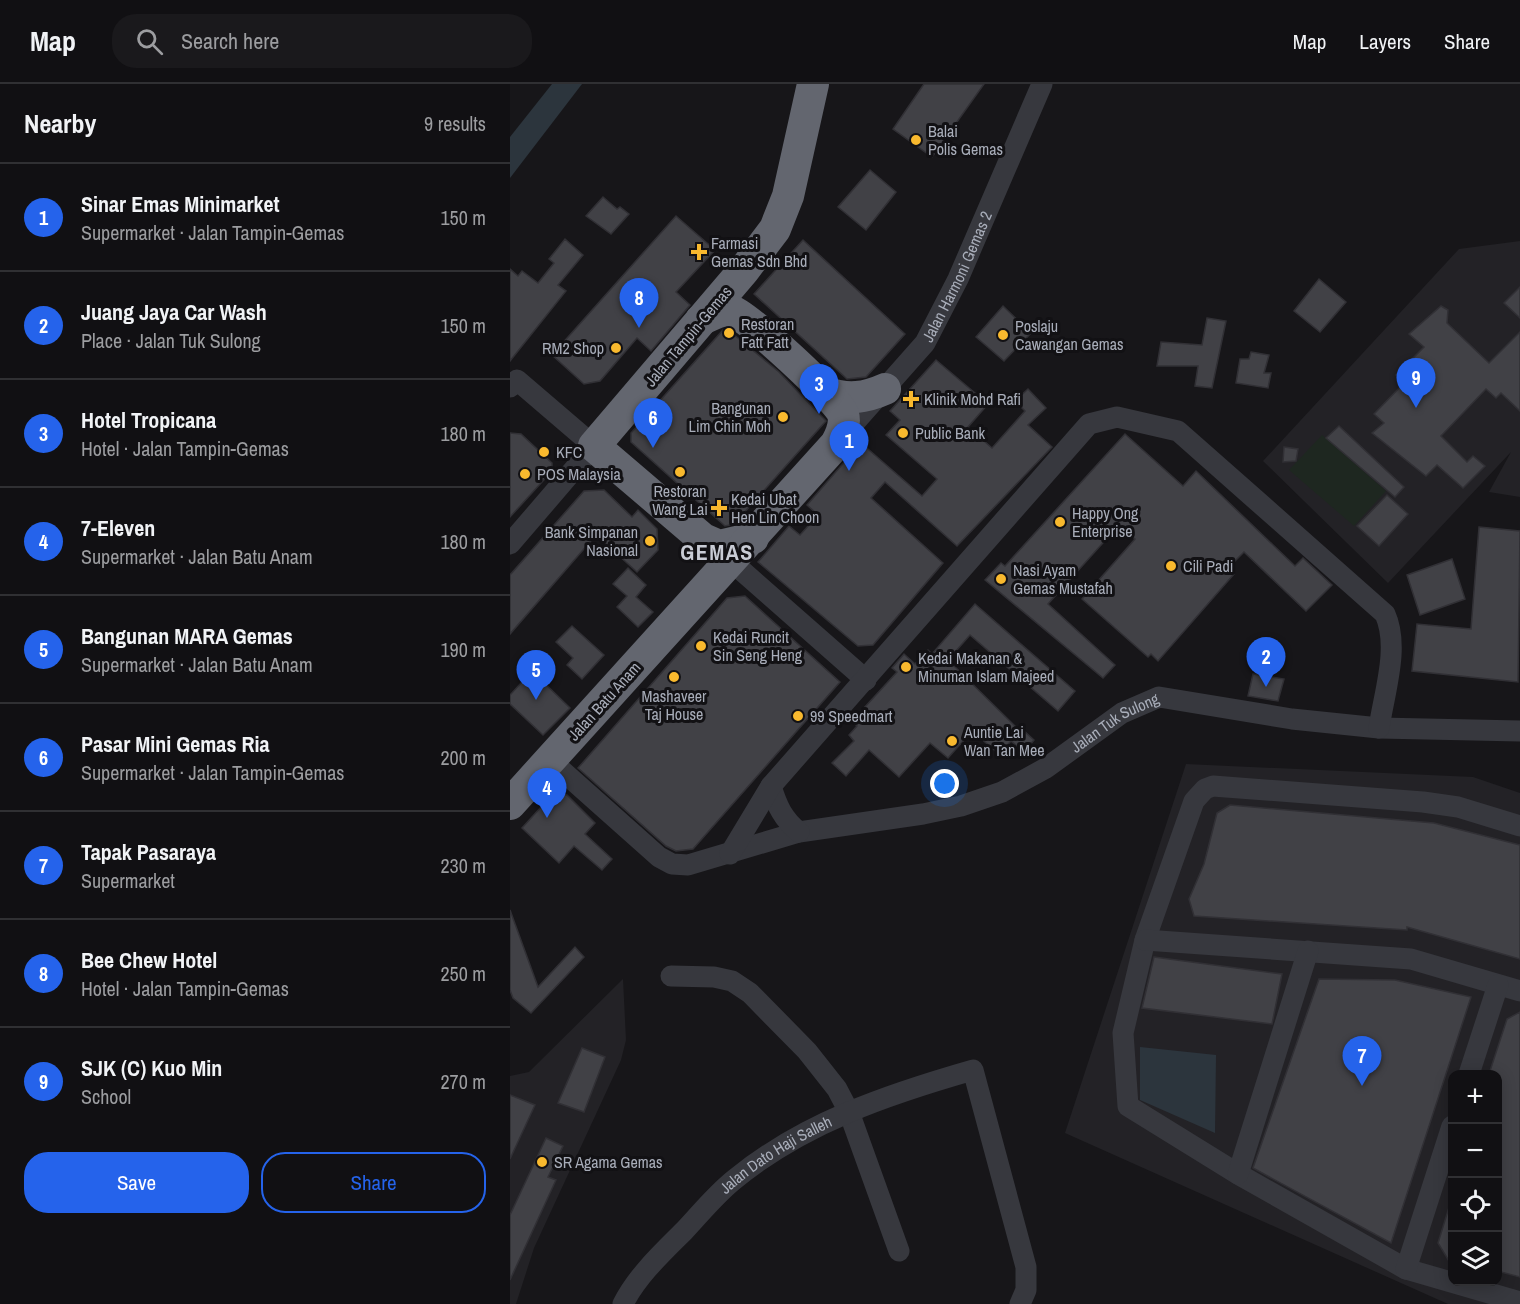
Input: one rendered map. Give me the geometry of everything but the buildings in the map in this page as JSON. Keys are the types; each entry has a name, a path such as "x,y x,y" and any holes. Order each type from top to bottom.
{"highway":[{"name":"Jalan Tampin-Gemas","path":"594,446 744,270 775,229 784,209 813,84"},
{"path":"742,315 737,303 738,285 744,270"},
{"path":"701,320 722,310 742,315"},
{"name":"Jalan Tampin-Gemas","path":"742,315 827,393 843,413 843,432 836,444"},
{"path":"827,393 852,398 868,397 885,389"},
{"path":"697,599 836,444"},
{"path":"594,446 703,539 719,546 753,538"},
{"path":"697,599 703,567 703,539"},
{"name":"Jalan Batu Anam","path":"510,804 697,599"}],"street":[{"name":"Jalan Harmoni Gemas 2","path":"836,444 925,343 942,311 1042,84"},
{"path":"510,544 594,446 513,384"},
{"path":"730,854 771,786 1089,423 1117,417 1178,431 1385,614 1390,626 1392,642 1379,728"},
{"path":"732,562 866,680"},
{"name":"Jalan Tuk Sulong","path":"550,760 659,857 672,864 688,865 800,832 933,812 961,806 1002,792 1046,768 1122,713 1159,697 1292,719 1379,728 1520,731"},
{"path":"771,786 778,808 787,822 800,832"},
{"path":"1520,826 1446,805 1213,786 1205,789 1194,801 1145,940 1123,1033 1128,1106 1238,1174 1406,1269 1520,1302"},
{"path":"1145,940 1411,959 1520,991"},
{"path":"1238,1174 1308,951"},
{"path":"671,976 723,978 750,993 807,1051 837,1089 849,1112 899,1251"},
{"path":"1470,1070 1498,985"},
{"name":"Jalan Dato Haji Salleh","path":"623,1304 665,1250 732,1181 787,1143 849,1112 897,1092 973,1070 1026,1267 1026,1290 1020,1304"},
{"path":"1406,1269 1448,1138"}],"shaded area":[{"path":"552,84 582,84 510,178 510,137"},
{"path":"1520,241 1520,497 1489,492 1511,452 1388,583 1263,461 1459,249"},
{"path":"1322,435 1386,491 1354,526 1289,470"},
{"path":"1186,764 1473,777 1520,793 1520,1304 1448,1304 1065,1133"},
{"name":"SR Agama Gemas","path":"623,979 626,1040 621,1060 534,1248 516,1304 510,1304 510,1076 529,1072"},
{"path":"1140,1047 1216,1055 1215,1133 1140,1100"}],"place":[{"name":"Balai Polis Gemas","path":"916,140"},
{"name":"Farmasi Gemas Sdn Bhd","path":"699,252"},
{"name":"Bee Chew Hotel","path":"639,328"},
{"name":"Restoran Fatt Fatt","path":"729,333"},
{"name":"Poslaju Cawangan Gemas","path":"1003,335"},
{"name":"RM2 Shop","path":"616,348"},
{"name":"Klinik Mohd Rafi","path":"911,399"},
{"name":"SJK (C) Kuo Min","path":"1416,408"},
{"name":"Hotel Tropicana","path":"819,414"},
{"name":"Bangunan Lim Chin Moh","path":"783,417"},
{"name":"Public Bank","path":"903,433"},
{"name":"Pasar Mini Gemas Ria","path":"653,448"},
{"name":"KFC","path":"544,452"},
{"name":"Sinar Emas Minimarket","path":"849,471"},
{"name":"Restoran Wang Lai","path":"680,472"},
{"name":"POS Malaysia","path":"525,474"},
{"name":"Kedai Ubat Hen Lin Choon","path":"719,508"},
{"name":"Happy Ong Enterprise","path":"1060,522"},
{"name":"Bank Simpanan Nasional","path":"650,541"},
{"name":"Cili Padi","path":"1171,566"},
{"name":"Nasi Ayam Gemas Mustafah","path":"1001,579"},
{"name":"Kedai Runcit Sin Seng Heng","path":"701,646"},
{"name":"Kedai Makanan & Minuman Islam Majeed","path":"906,667"},
{"name":"Mashaveer Taj House","path":"674,677"},
{"name":"Juang Jaya Car Wash","path":"1266,687"},
{"name":"Bangunan MARA Gemas","path":"536,700"},
{"name":"99 Speedmart","path":"798,716"},
{"name":"Auntie Lai Wan Tan Mee","path":"952,741"},
{"name":"7-Eleven","path":"547,818"},
{"name":"Tapak Pasaraya","path":"1362,1086"},
{"name":"SR Agama Gemas","path":"542,1162"}],"district":[{"name":"GEMAS","path":"717,552"}]}
